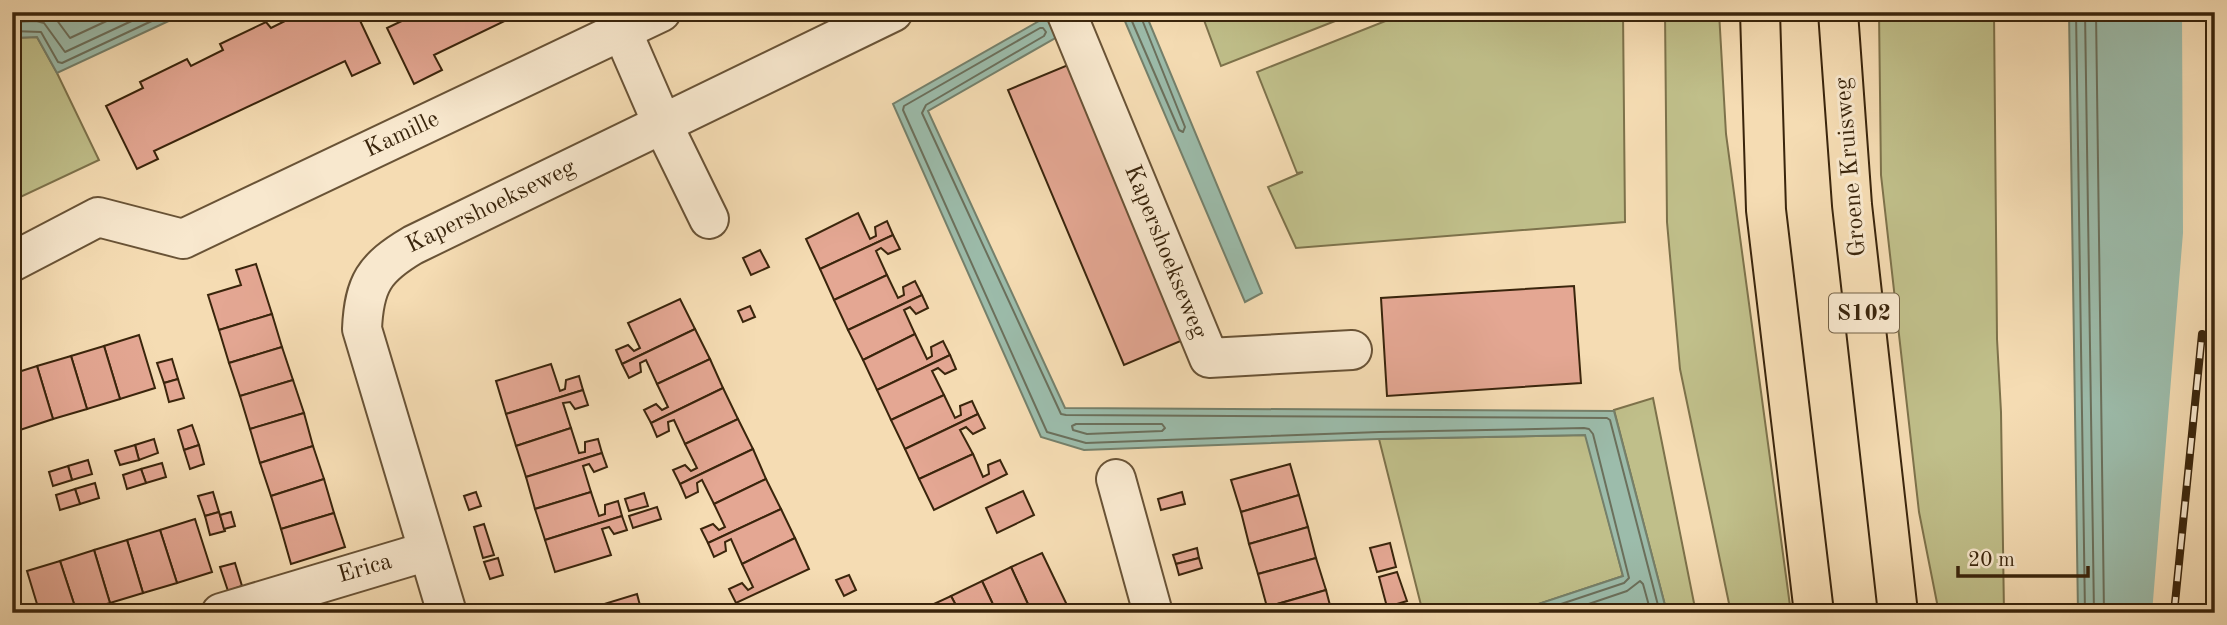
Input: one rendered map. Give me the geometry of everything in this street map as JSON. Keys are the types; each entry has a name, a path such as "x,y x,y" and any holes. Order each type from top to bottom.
{"main road":[{"path":"1760,12 1766,210 1814,613"},
{"name":"Groene Kruisweg","path":"1838,12 1852,205 1898,613"}],"street":[{"name":"Kamille","path":"12,262 98,217 183,239 661,12"},
{"name":"Kapershoekseweg","path":"447,613 362,329 363,303 373,278 390,259 413,245 893,12"},
{"name":"Kapershoekseweg","path":"1066,12 1209,358 1352,350"},
{"path":"621,31 709,219"},
{"path":"1116,479 1153,613"},
{"name":"Erica","path":"221,613 428,551"}],"shaded area":[{"path":"1201,12 1358,12 1221,66"},
{"path":"1408,12 1623,12 1625,222 1296,248 1268,187 1303,172 1297,173 1257,72"},
{"path":"1665,12 1719,12 1726,134 1791,613 1731,613 1680,369 1667,222"},
{"path":"1879,12 1994,12 1997,339 2001,412 2004,613 1939,613 1919,512 1881,175"},
{"path":"37,37 99,160 12,201 12,38"},
{"path":"1653,398 1696,613 1667,613 1614,410"},
{"path":"1586,435 1623,576 1511,613 1423,613 1379,439"}],"water":[{"path":"12,12 188,12 57,73 37,37 12,38"},
{"path":"1121,12 1145,12 1262,293 1245,302"},
{"path":"2069,12 2215,12 2215,613 2078,613"},
{"path":"1046,17 1057,37 928,111 1065,408 1614,411 1667,613 1511,613 1623,576 1585,435 1379,439 1084,450 1041,437 893,104"}],"pier":[{"path":"2182,12 2215,12 2215,613 2195,613 2194,605 2193,613 2152,613 2183,233"}],"building":[{"path":"303,12 334,12 336,16 343,12 356,12 380,63 352,76 345,61 154,151 158,159 137,169 106,106 143,88 140,82 187,59 191,66 223,50 220,44 266,22 271,28"},
{"path":"401,12 523,12 434,55 442,70 414,84 387,28 404,20"},
{"path":"1068,65 1183,340 1124,365 1008,90"},
{"path":"858,213 870,239 876,236 875,227 887,221 893,235 820,269 806,239"},
{"path":"893,235 900,249 888,254 881,248 876,251 887,275 834,300 820,269"},
{"path":"760,250 769,267 751,275 743,258"},
{"path":"256,264 272,314 219,330 208,295 241,285 236,270"},
{"path":"887,275 898,298 904,295 903,287 915,281 922,295 848,330 834,300"},
{"path":"1574,286 1581,383 1387,396 1381,298"},
{"path":"922,295 928,308 916,314 910,307 904,310 915,334 863,360 848,330"},
{"path":"680,299 695,329 622,364 616,350 628,345 634,351 640,348 628,323"},
{"path":"750,306 755,317 743,322 738,311"},
{"path":"272,314 282,347 229,363 219,330"},
{"path":"695,329 710,359 657,384 646,360 640,363 641,372 629,378 622,364"},
{"path":"915,334 927,359 932,356 931,347 943,341 950,355 877,390 863,360"},
{"path":"139,335 155,388 120,399 104,346"},
{"path":"104,346 120,399 87,409 71,356"},
{"path":"282,347 293,380 240,396 229,363"},
{"path":"950,355 956,369 945,374 938,368 932,371 944,395 891,420 877,390"},
{"path":"71,356 87,409 53,419 37,366"},
{"path":"172,359 178,379 164,383 157,363"},
{"path":"710,359 723,388 651,423 644,410 656,404 662,410 668,407 657,384"},
{"path":"551,364 560,391 565,389 566,380 579,376 583,390 506,414 496,381"},
{"path":"37,366 53,419 20,430 12,404 12,374"},
{"path":"178,379 184,398 169,402 164,383"},
{"path":"293,380 304,413 250,429 240,396"},
{"path":"723,388 738,419 685,444 674,420 668,422 669,431 657,437 651,423"},
{"path":"583,390 588,405 575,409 570,402 563,403 571,428 516,446 506,414"},
{"path":"944,395 955,418 961,415 960,406 972,401 978,414 905,449 891,420"},
{"path":"12,404 20,430 12,432"},
{"path":"304,413 313,446 260,463 250,429"},
{"path":"978,414 985,428 973,434 966,427 960,430 973,454 919,479 905,449"},
{"path":"738,419 753,449 680,484 673,470 685,465 691,471 697,468 685,444"},
{"path":"192,425 199,445 184,450 178,430"},
{"path":"571,428 579,453 585,452 585,442 598,439 602,453 526,477 516,446"},
{"path":"154,439 158,453 139,460 135,445"},
{"path":"135,445 139,460 120,465 115,451"},
{"path":"199,445 204,464 190,469 184,450"},
{"path":"313,446 324,479 271,496 260,463"},
{"path":"753,449 766,479 714,504 702,480 697,483 698,492 686,498 680,484"},
{"path":"602,453 607,467 594,472 589,464 583,466 591,492 535,509 526,477"},
{"path":"973,454 983,477 989,474 988,465 1000,460 1007,474 934,510 919,479"},
{"path":"88,460 92,474 72,480 68,466"},
{"path":"162,463 166,477 146,483 141,469"},
{"path":"1290,464 1299,495 1241,512 1231,480"},
{"path":"68,466 72,480 53,486 49,472"},
{"path":"141,469 146,483 127,489 123,475"},
{"path":"324,479 334,513 281,529 271,496"},
{"path":"766,479 781,509 708,543 701,529 713,524 719,530 725,527 714,504"},
{"path":"95,483 99,498 80,504 75,489"},
{"path":"75,489 80,504 60,510 56,495"},
{"path":"1023,491 1034,515 997,533 986,508"},
{"path":"213,492 219,512 205,516 198,496"},
{"path":"476,492 481,506 469,510 464,496"},
{"path":"591,492 599,516 605,514 605,505 618,501 622,516 545,540 535,509"},
{"path":"1182,492 1185,504 1161,510 1158,499"},
{"path":"644,493 648,506 629,511 625,499"},
{"path":"1299,495 1308,527 1249,544 1241,512"},
{"path":"657,507 661,519 633,528 629,516"},
{"path":"781,509 795,538 742,564 731,539 725,542 726,551 714,557 708,543"},
{"path":"219,512 225,531 210,535 205,516"},
{"path":"231,512 235,526 224,529 220,515"},
{"path":"334,513 345,547 291,564 281,529"},
{"path":"622,516 627,530 614,534 609,527 602,529 611,555 555,572 545,540"},
{"path":"195,519 212,572 177,583 160,530"},
{"path":"484,524 494,555 483,558 474,527"},
{"path":"1308,527 1316,558 1258,574 1249,544"},
{"path":"160,530 177,583 143,593 127,540"},
{"path":"795,538 809,569 736,603 729,589 742,583 748,590 753,587 742,564"},
{"path":"127,540 143,593 110,603 94,550"},
{"path":"1390,543 1396,567 1377,572 1370,548"},
{"path":"1197,548 1199,558 1176,564 1173,555"},
{"path":"94,550 110,603 77,613 60,561"},
{"path":"1042,553 1067,605 1051,613 1032,613 1011,567"},
{"path":"498,558 503,575 490,579 484,562"},
{"path":"1199,558 1202,568 1179,575 1176,564"},
{"path":"1316,558 1326,590 1267,607 1258,574"},
{"path":"60,561 77,613 24,613 22,608 37,604 27,571"},
{"path":"235,563 242,586 228,591 220,567"},
{"path":"1011,567 1032,613 997,613 982,581"},
{"path":"1397,572 1407,601 1387,607 1379,577"},
{"path":"849,575 856,590 844,596 836,580"},
{"path":"982,581 997,613 960,613 951,596"},
{"path":"1326,590 1332,613 1268,613 1267,607"},
{"path":"637,594 642,613 581,611"},
{"path":"951,596 960,613 925,613 923,609"}],"railway":[{"path":"2215,83 2211,348 2215,613"},
{"path":"2174,613 2202,334"}]}
